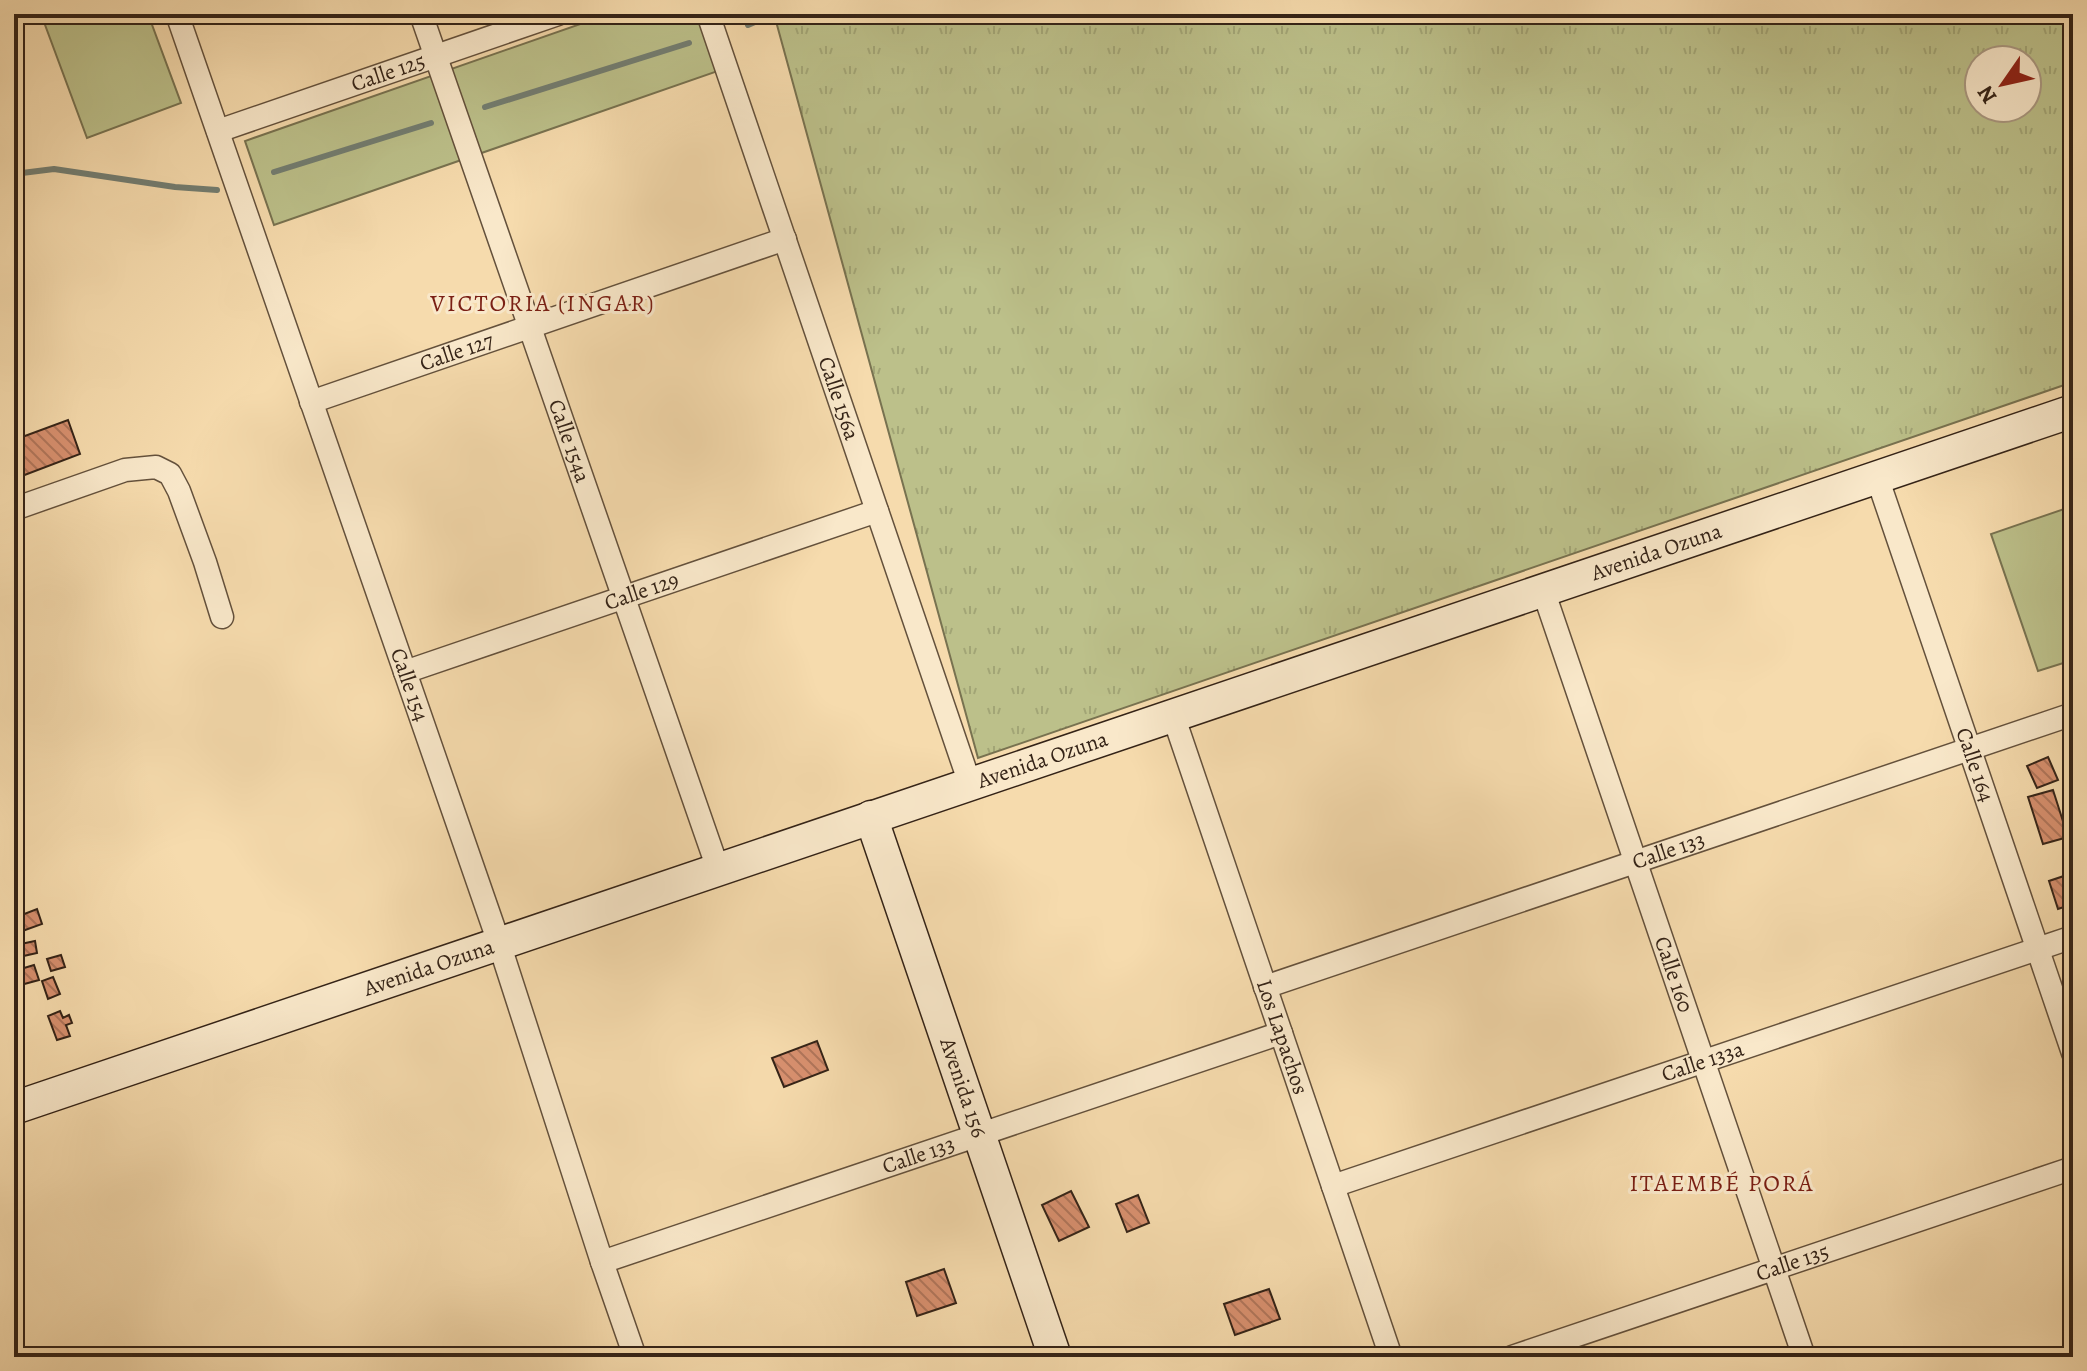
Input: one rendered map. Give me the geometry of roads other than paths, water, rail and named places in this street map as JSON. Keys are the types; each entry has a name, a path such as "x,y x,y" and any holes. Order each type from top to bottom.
{"main road":[{"name":"Avenida Ozuna","path":"14,1108 2073,411"},
{"name":"Avenida 156","path":"871,817 1055,1357"}],"street":[{"name":"Calle 154","path":"177,14 499,943 635,1357"},
{"name":"Calle 154a","path":"421,14 718,869"},
{"name":"Calle 125","path":"218,131 558,14"},
{"name":"Calle 156a","path":"708,14 970,784"},
{"name":"Calle 127","path":"311,402 785,239"},
{"path":"14,509 125,470 156,467 170,474 205,562 222,617"},
{"name":"Calle 164","path":"1877,477 2073,1053"},
{"name":"Calle 129","path":"405,672 877,511"},
{"name":"Calle 160","path":"1543,590 1804,1357"},
{"name":"Calle 133","path":"1265,987 2073,714"},
{"name":"Los Lapachos","path":"1173,715 1391,1357"},
{"name":"Calle 133a","path":"1333,1186 2073,937"},
{"name":"Calle 133","path":"602,1262 1281,1033"},
{"name":"Calle 135","path":"1512,1357 2073,1168"}],"waterway":[{"path":"748,25 773,14"},
{"path":"485,107 689,43"},
{"path":"274,172 431,123"},
{"path":"14,174 54,169 217,190"}],"district":[{"name":"VICTORIA (INGAR)","path":"543,303"},
{"name":"ITAEMBÉ PORÁ","path":"1722,1183"}]}
